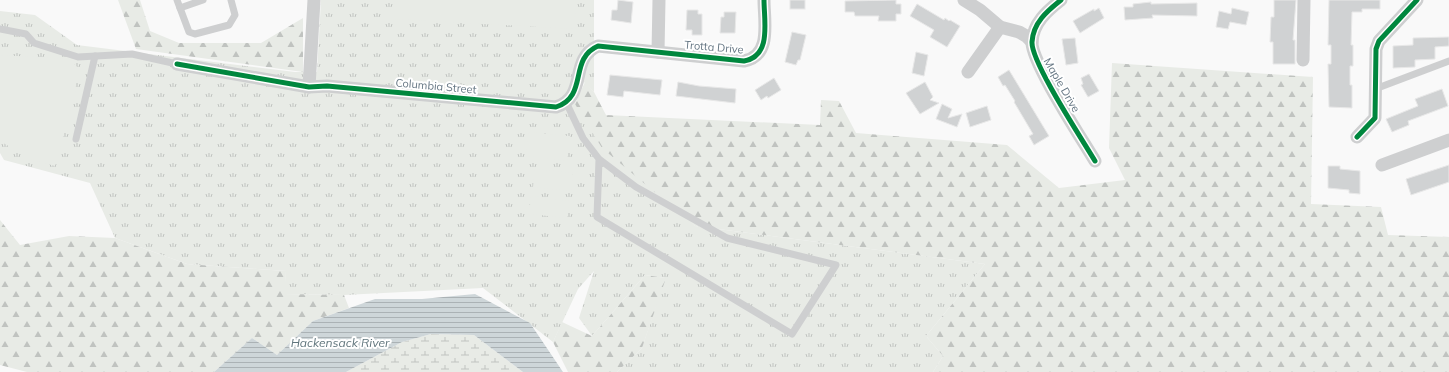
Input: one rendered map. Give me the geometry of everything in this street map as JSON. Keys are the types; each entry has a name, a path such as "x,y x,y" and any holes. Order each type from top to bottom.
{"street":[{"path":"309,87 314,0"},
{"path":"566,102 574,93 584,57 593,48 603,46 658,52 659,0"},
{"name":"Trotta Drive","path":"658,52 744,61 751,60 763,49 764,0"},
{"path":"964,0 980,10 1000,27 1019,32 1032,42"},
{"path":"1032,42 1034,28 1043,16 1061,0"},
{"path":"1303,60 1304,0"},
{"path":"1357,137 1375,118 1376,49 1379,40 1417,0"},
{"path":"968,72 1000,27"},
{"name":"Maple Drive","path":"1032,42 1036,59 1040,67 1095,161"},
{"name":"Columbia Street","path":"177,64 309,87 327,86 556,107 566,102"},
{"path":"1382,165 1449,140"}],"lane":[{"path":"177,0 189,32 195,34 229,25 235,16 231,0"},
{"path":"180,8 203,0"},
{"path":"0,29 26,34 34,43 78,56 132,54 177,64"},
{"path":"76,139 95,56"},
{"path":"1375,89 1449,61"},
{"path":"566,102 583,138 599,159 636,187 727,238 836,265 792,334 597,217 599,159"}],"green space":[{"path":"118,0 140,0 150,31 179,43 261,43 303,18 303,72 136,49"},
{"path":"321,0 594,0 594,92 584,82 575,104 695,226 985,264 926,336 943,356 933,372 617,372 642,348 665,278 645,275 592,336 579,318 594,271 578,289 553,342 483,288 344,295 284,294 286,271 187,264 115,238 90,183 4,160 0,153 0,11 35,15 77,45 295,72 317,72"},
{"path":"395,0 576,0 574,29 394,19"},
{"path":"0,55 70,59 78,68 75,93 55,166 30,159 0,141"},
{"path":"1112,63 1313,77 1311,204 1381,207 1388,235 1449,237 1449,372 933,372 943,356 926,336 985,264 695,226 602,148 575,104 585,82 594,92 606,115 820,125 821,100 839,101 856,133 1007,145 1059,188 1125,180 1109,148"},
{"path":"529,132 570,136 567,161 526,156"},
{"path":"535,169 573,173 571,191 533,187"},
{"path":"531,196 570,201 567,218 529,214"},
{"path":"0,220 20,245 69,236 115,238 187,264 286,271 285,294 344,295 349,308 313,321 277,355 252,338 214,372 27,372 0,365"},
{"path":"645,275 666,278 642,348 617,372 568,372 553,342 562,322 592,336"},
{"path":"431,334 474,335 523,372 346,372 402,342"}],"water":[{"name":"Hackensack River","path":"475,294 530,323 563,372 523,372 474,335 431,334 402,342 346,372 214,372 252,338 277,355 313,321 375,299 422,299"}],"building":[{"path":"618,0 633,2 631,23 611,20 612,10 617,10"},
{"path":"790,0 805,0 805,9 790,9"},
{"path":"896,0 896,4 901,4 901,14 896,14 896,21 878,21 879,16 855,16 854,12 845,12 845,1"},
{"path":"1274,0 1296,0 1293,40 1295,40 1295,64 1273,64 1273,42 1270,42 1271,17 1274,17"},
{"path":"1329,0 1380,0 1380,9 1362,9 1362,12 1352,12 1351,45 1353,45 1353,66 1350,66 1350,85 1352,85 1352,108 1329,107 1328,64 1331,64 1331,45 1328,45"},
{"path":"1151,2 1151,4 1197,3 1197,16 1152,15 1153,18 1125,20 1124,7 1133,7 1133,4"},
{"path":"917,4 944,20 945,18 960,26 947,47 930,37 934,30 910,16"},
{"path":"1099,8 1104,18 1080,33 1073,21 1094,9 1094,11"},
{"path":"1232,8 1249,12 1246,25 1230,22 1228,29 1216,27 1219,11 1231,14"},
{"path":"687,10 698,10 698,14 702,14 702,35 692,35 692,30 686,30"},
{"path":"724,12 736,12 735,33 720,33 721,17 724,17"},
{"path":"792,32 806,35 800,60 798,60 796,65 785,62"},
{"path":"1449,37 1449,46 1435,47 1435,59 1415,60 1415,67 1393,68 1393,46 1413,45 1413,38"},
{"path":"1075,38 1078,63 1066,65 1062,39"},
{"path":"916,52 928,55 924,76 912,73"},
{"path":"1009,70 1049,136 1034,145 1029,136 1033,134 1014,102 1015,101 998,77"},
{"path":"1089,74 1099,91 1088,97 1081,85 1083,84 1081,78"},
{"path":"610,75 662,80 660,95 624,91 623,97 607,95"},
{"path":"774,78 781,90 768,98 767,96 761,100 755,90"},
{"path":"678,82 699,86 736,89 735,103 676,96"},
{"path":"925,82 933,97 930,100 939,103 920,114 906,93"},
{"path":"1442,89 1448,106 1408,121 1409,125 1392,132 1386,119 1418,106 1415,99"},
{"path":"942,104 952,109 948,118 962,114 957,127 936,119"},
{"path":"987,106 991,120 970,127 966,113"},
{"path":"1449,165 1449,182 1411,195 1406,179"},
{"path":"1328,166 1340,166 1340,169 1360,171 1360,194 1349,193 1349,190 1328,188"}],"cycle path":[{"path":"177,64 309,87 327,86 556,107 566,102 572,95 583,59 589,52 598,46 744,61 753,58 763,45 765,28 764,0"},
{"path":"1061,0 1046,13 1038,23 1032,42 1034,52 1048,83 1095,161"},
{"path":"1357,137 1375,118 1376,49 1379,41 1417,0"}]}
